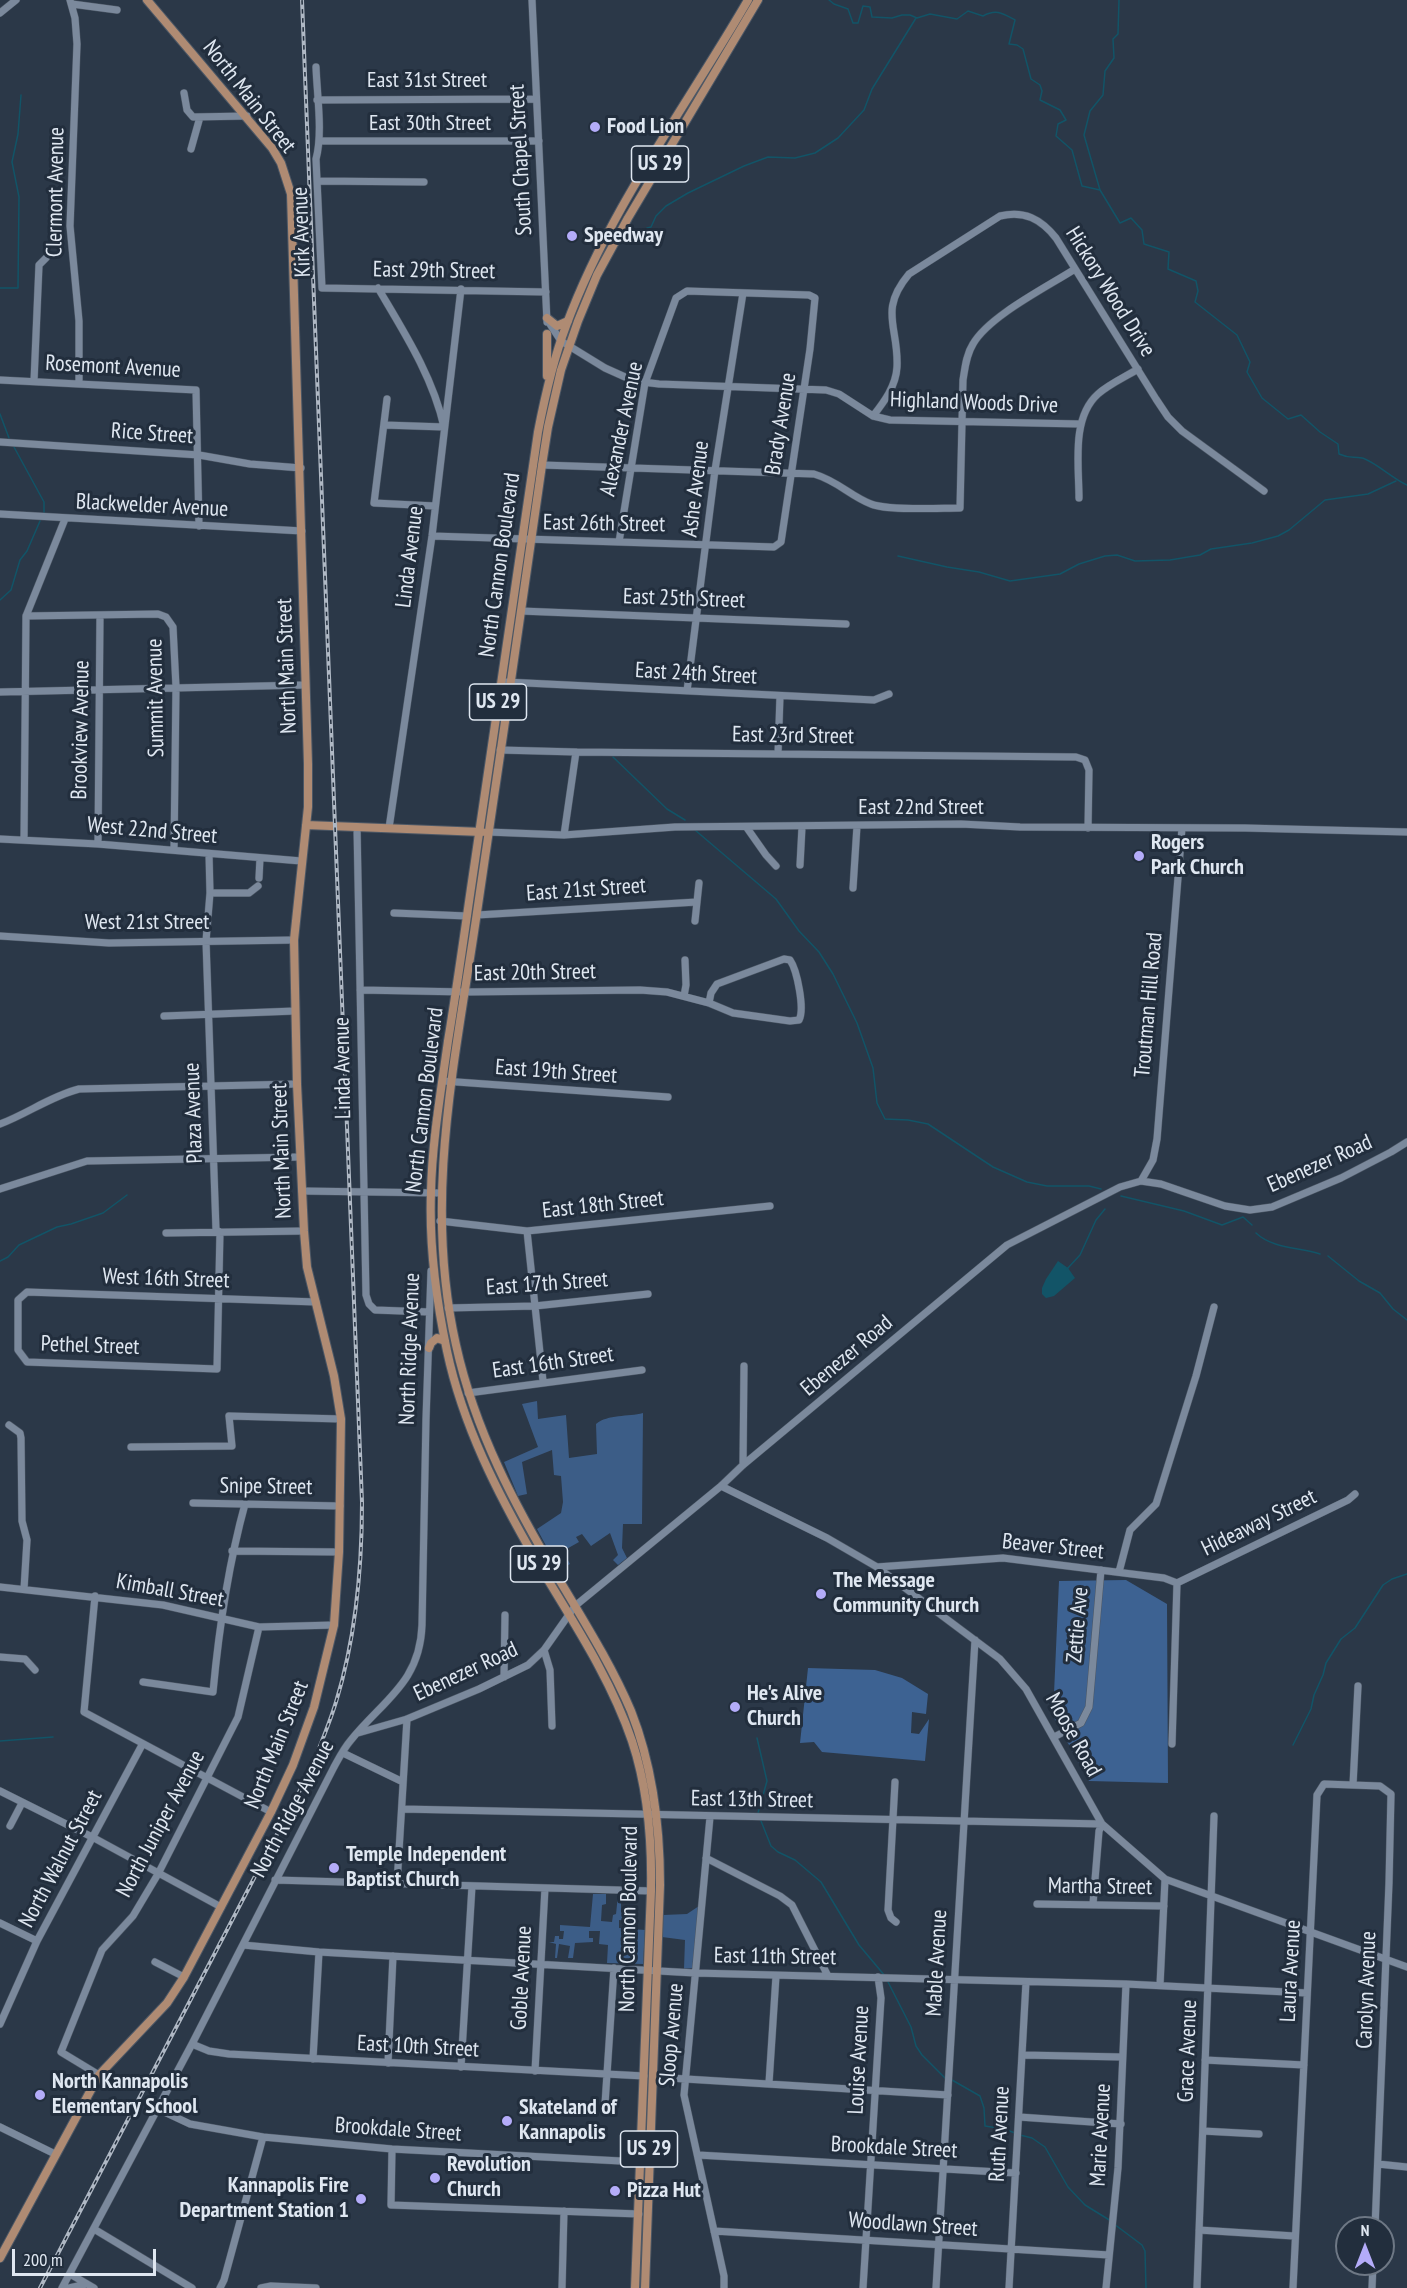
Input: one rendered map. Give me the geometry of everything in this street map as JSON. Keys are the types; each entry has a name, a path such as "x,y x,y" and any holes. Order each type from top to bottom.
{"main road":[{"name":"North Main Street","path":"0,2258 3,2246 99,2075 167,2004 184,1977 271,1812 293,1765 323,1676 334,1624 339,1552 341,1419 334,1376 307,1267 303,1231 297,1084 294,939 306,822 308,764 301,468 291,194 281,163 247,116 147,0"},
{"name":"North Cannon Boulevard","path":"461,991 466,916 500,750 506,682 521,611 538,432 561,341 602,246 748,0"},
{"name":"North Cannon Boulevard","path":"645,2288 652,1971 651,1845 639,1765 627,1728 607,1682 516,1524 484,1463 461,1402 438,1307 432,1251 431,1193 434,1144 477,915 484,832 506,682 527,540 551,411 569,346 585,303 616,238 758,0"},
{"path":"547,318 557,326 568,321"},
{"path":"546,394 547,334"},
{"name":"East 22nd Street","path":"306,822 357,827 389,826"},
{"name":"East 22nd Street","path":"306,822 484,832"},
{"name":"North Cannon Boulevard","path":"447,1082 440,1221 448,1308 468,1393 495,1464 515,1504 616,1680 631,1712 645,1754 658,1816 660,1885 652,1971"},
{"path":"429,1348 431,1342 437,1338 445,1341"},
{"name":"North Cannon Boulevard","path":"635,2288 640,2162 648,2077"}],"street":[{"path":"0,13 16,0"},
{"name":"South Chapel Street","path":"532,0 547,334 553,341 561,341"},
{"path":"71,2 117,10"},
{"name":"Clermont Avenue","path":"71,2 77,31 77,49 70,226 79,321 79,384"},
{"name":"Kirk Avenue","path":"316,67 321,141 316,159 322,288"},
{"path":"184,93 189,114 193,117 247,116"},
{"name":"East 31st Street","path":"317,99 536,99"},
{"path":"191,149 200,117"},
{"name":"East 30th Street","path":"321,141 538,141"},
{"path":"317,181 424,182"},
{"name":"Hickory Wood Drive","path":"873,416 886,399 897,369 891,318 892,304 895,293 909,273 1000,216 1012,213 1024,214 1047,228 1174,424 1264,491"},
{"path":"34,381 39,266 46,258"},
{"path":"542,465 814,474 828,478 859,499 874,506 960,508 963,380 966,360 972,345 982,332 1075,269"},
{"name":"East 29th Street","path":"322,288 546,292"},
{"path":"378,288 426,375 436,398 444,427 384,425"},
{"name":"Linda Avenue","path":"389,826 432,537 461,289"},
{"name":"Alexander Avenue","path":"619,542 645,383 676,298 687,291 743,293"},
{"name":"Brady Avenue","path":"743,293 809,295 815,298 816,303 792,473 780,542 774,547"},
{"name":"Ashe Avenue","path":"687,691 715,470 743,293"},
{"name":"South Chapel Street","path":"547,318 561,341 621,376 645,383"},
{"path":"1079,498 1080,424 1084,412 1098,394 1138,369"},
{"name":"Rosemont Avenue","path":"0,380 196,390 199,455 198,526"},
{"name":"Highland Woods Drive","path":"645,383 826,390 839,394 873,416 890,420 1080,424"},
{"path":"387,399 374,503 435,506"},
{"name":"Rice Street","path":"0,442 199,455 250,464 301,468"},
{"name":"Blackwelder Avenue","path":"0,514 302,531"},
{"path":"24,840 26,616 65,519"},
{"name":"East 26th Street","path":"432,537 774,547"},
{"name":"East 25th Street","path":"521,611 846,624"},
{"name":"Summit Avenue","path":"26,616 158,614 166,617 173,627 176,687 174,850"},
{"name":"Brookview Avenue","path":"98,844 100,616"},
{"name":"East 24th Street","path":"506,682 874,700 889,694"},
{"path":"0,692 306,685"},
{"path":"778,754 780,696"},
{"name":"East 23rd Street","path":"500,750 1076,757 1085,760 1089,770 1088,828"},
{"path":"564,835 576,752"},
{"name":"East 22nd Street","path":"484,832 564,835 675,827 961,824 1407,832"},
{"path":"853,888 857,826"},
{"name":"Linda Avenue","path":"357,827 366,1295 372,1308 380,1311 429,1312"},
{"path":"800,865 802,827"},
{"path":"747,828 776,866"},
{"name":"Troutman Hill Road","path":"1141,1181 1153,1160 1157,1139 1182,828"},
{"name":"West 22nd Street","path":"0,839 98,844 301,861"},
{"name":"Plaza Avenue","path":"209,854 210,893 206,941 208,1014 216,1230 220,1232 217,1369"},
{"path":"210,893 249,893 259,882 260,858"},
{"path":"695,921 699,883"},
{"name":"East 21st Street","path":"477,915 697,902"},
{"path":"394,913 466,916"},
{"name":"West 21st Street","path":"0,936 109,944 294,939"},
{"name":"East 20th Street","path":"360,990 640,990 667,992 709,1003 715,1007 790,1021 799,1020 801,1016 795,966 790,960 784,959 717,984 711,993 709,1003"},
{"path":"684,996 685,960"},
{"path":"164,1016 295,1011"},
{"name":"East 19th Street","path":"447,1082 668,1097"},
{"path":"0,1124 30,1112 65,1093 79,1089 297,1084"},
{"name":"Ebenezer Road","path":"358,1733 407,1719 528,1665 544,1650 575,1606 1007,1245 1120,1187 1141,1181 1161,1184 1224,1206 1250,1210 1272,1207 1341,1178 1407,1142"},
{"path":"0,1189 87,1161 300,1157"},
{"path":"302,1191 441,1193"},
{"name":"East 18th Street","path":"440,1221 527,1231 770,1206"},
{"path":"166,1233 303,1231"},
{"path":"527,1231 543,1381"},
{"name":"North Ridge Avenue","path":"62,2288 243,1946 313,1805 343,1753 409,1675 419,1655 422,1641 432,1251"},
{"name":"West 16th Street","path":"18,1300 27,1292 316,1302"},
{"name":"East 17th Street","path":"448,1308 535,1306 648,1294"},
{"name":"Pethel Street","path":"18,1300 18,1350 27,1362 217,1369"},
{"name":"Beaver Street","path":"877,1567 1003,1558 1119,1572 1130,1530 1156,1504 1181,1430 1214,1306"},
{"path":"743,1465 744,1366"},
{"name":"East 16th Street","path":"468,1393 543,1381 642,1370"},
{"path":"131,1447 231,1446 229,1416 341,1419"},
{"path":"9,1425 20,1433 21,1438 22,1521 27,1540 24,1589"},
{"name":"Moose Road","path":"721,1486 827,1538 877,1567 1000,1659 1019,1678 1102,1824 1166,1879 1407,1967"},
{"name":"Hideaway Street","path":"1177,1583 1348,1500 1355,1494"},
{"name":"Snipe Street","path":"193,1503 340,1506"},
{"path":"143,1682 213,1692 220,1618 232,1551 245,1504"},
{"path":"232,1551 339,1552"},
{"name":"Zettie Ave","path":"1054,1737 1081,1723 1089,1707 1101,1570"},
{"path":"1119,1572 1164,1578 1177,1583 1172,1744"},
{"name":"Kimball Street","path":"0,1587 163,1605 259,1627 334,1624"},
{"path":"96,1596 84,1712 271,1812"},
{"path":"504,1677 505,1615"},
{"name":"North Juniper Avenue","path":"99,2075 60,2052 102,1950 133,1916 158,1874 238,1717 259,1627"},
{"name":"Mable Avenue","path":"936,2288 975,1640"},
{"path":"544,1650 550,1670 552,1726"},
{"path":"0,1657 25,1659 35,1670"},
{"path":"1353,1785 1358,1686"},
{"path":"397,1884 407,1719"},
{"name":"North Walnut Street","path":"0,2024 37,1941 142,1745"},
{"path":"343,1753 403,1782"},
{"path":"895,1782 888,1910 891,1918 896,1922"},
{"name":"Laura Avenue","path":"1293,2288 1317,1794 1324,1785 1353,1785"},
{"name":"Carolyn Avenue","path":"1353,1785 1380,1786 1391,1794 1376,2216"},
{"path":"0,1791 94,1838 221,1907"},
{"path":"10,1826 22,1803"},
{"name":"East 13th Street","path":"402,1809 963,1823 1102,1824"},
{"name":"Grace Avenue","path":"1197,2288 1214,1816"},
{"name":"Sloop Avenue","path":"710,1817 684,2095 724,2288"},
{"path":"1094,1904 1099,1831 1102,1824"},
{"path":"706,1858 780,1896 792,1905 828,1976"},
{"path":"1160,1985 1166,1879"},
{"path":"275,1880 651,1891"},
{"path":"461,2067 472,1886"},
{"name":"Goble Avenue","path":"534,2071 545,1888"},
{"name":"Martha Street","path":"1037,1904 1164,1906"},
{"path":"0,1923 37,1941"},
{"name":"East 11th Street","path":"243,1946 695,1973 1160,1985 1308,1993"},
{"path":"313,2059 320,1952"},
{"path":"388,2064 393,1956"},
{"path":"155,1962 184,1977"},
{"path":"605,2104 614,1968"},
{"path":"770,2083 776,1976"},
{"name":"Louise Avenue","path":"862,2288 883,1978"},
{"name":"Ruth Avenue","path":"1010,2288 1026,1982"},
{"name":"Marie Avenue","path":"1106,2288 1120,2124 1126,1984"},
{"name":"East 10th Street","path":"192,2044 209,2051 229,2054 770,2083 948,2095"},
{"path":"1022,2055 1122,2057"},
{"path":"1205,2060 1304,2065"},
{"name":"Brookdale Street","path":"158,2109 190,2124 263,2138 392,2149 640,2162"},
{"path":"1019,2117 1120,2124"},
{"path":"0,2127 55,2154"},
{"path":"1203,2132 1259,2134"},
{"path":"220,2288 225,2280 263,2138"},
{"path":"392,2149 391,2205 639,2214"},
{"name":"Brookdale Street","path":"698,2155 1016,2174"},
{"path":"1378,2164 1407,2167"},
{"path":"562,2288 564,2211"},
{"path":"94,2229 192,2288"},
{"path":"1199,2230 1294,2236"},
{"name":"Woodlawn Street","path":"714,2231 1109,2255"},
{"path":"70,2274 91,2286"},
{"path":"69,2288 91,2286"},
{"path":"261,2288 271,2286 316,2288"}],"shaded area":[{"path":"1058,1261 1068,1268 1075,1278 1054,1296 1046,1298 1042,1294 1042,1288"},
{"path":"537,1401 538,1419 566,1415 569,1458 597,1454 596,1424 612,1417 643,1413 642,1524 623,1524 622,1548 627,1558 618,1565 613,1560 618,1555 610,1533 591,1546 582,1534 576,1537 579,1542 563,1551 570,1564 559,1570 537,1529 561,1513 563,1502 561,1476 554,1475 552,1450 522,1462 527,1494 518,1496 504,1462 538,1447 522,1404"},
{"path":"1126,1580 1167,1604 1168,1783 1089,1781 1053,1716 1059,1581"},
{"path":"808,1668 875,1670 902,1678 928,1694 926,1714 912,1712 911,1733 919,1734 929,1719 925,1761 822,1752 814,1742 800,1743"},
{"path":"593,1894 606,1894 606,1904 602,1905 601,1921 612,1922 613,1915 616,1914 618,1895 633,1896 633,1899 621,1899 621,1912 627,1913 627,1921 619,1920 619,1928 645,1930 643,1964 607,1963 608,1945 599,1944 600,1931 589,1931 589,1938 593,1938 593,1942 575,1943 573,1958 568,1958 570,1946 559,1944 557,1958 555,1958 556,1944 549,1942 554,1942 555,1936 563,1939 564,1931 560,1931 560,1925 590,1927"},
{"path":"699,1906 693,1968 684,1969 685,1940 662,1937 663,1915 687,1914"}],"waterway":[{"path":"829,0 848,9 853,23 858,23 863,6 870,7 872,17 892,18 910,15 917,18 930,14 957,19 968,11 983,16 999,13 1015,20 1009,44 1023,49 1031,79 1040,85 1042,91 1040,100 1060,110 1066,120 1058,124 1056,136 1072,150 1082,186 1100,190 1120,223 1131,218 1142,230 1144,244 1169,252 1168,269 1196,281 1198,291 1195,302 1237,335 1250,362 1247,372 1262,398 1288,419 1301,415 1338,444 1339,454 1367,460 1407,485"},
{"path":"1100,190 1084,135 1090,111 1103,95 1105,71 1114,58 1113,39 1118,34 1119,0"},
{"path":"647,228 651,227 656,216 666,206 744,166 768,157 795,158 815,153 838,138 864,110 872,89 916,18"},
{"path":"0,288 18,288 19,197 12,162 18,134 21,95"},
{"path":"0,414 9,438"},
{"path":"14,447 44,502 44,513"},
{"path":"898,556 979,572 1010,581 1060,574 1079,564 1105,556 1117,555 1135,561 1170,560 1200,555 1211,549 1252,543 1278,536 1289,530 1325,500 1368,494 1396,481"},
{"path":"0,600 11,590 20,560 27,551 40,521"},
{"path":"613,757 667,809 685,820"},
{"path":"695,830 776,899 799,931 819,952 833,974 857,1023 873,1068 877,1103 885,1119 928,1124 993,1167 1027,1182 1047,1186 1089,1186 1101,1189"},
{"path":"0,1261 8,1257 19,1245 57,1227 103,1213 127,1195"},
{"path":"1121,1196 1184,1211 1222,1225 1243,1217 1252,1225"},
{"path":"1067,1269 1080,1255 1096,1220 1105,1209"},
{"path":"1256,1233 1278,1245 1320,1254"},
{"path":"1328,1256 1359,1281 1380,1293 1393,1309 1407,1320"},
{"path":"1293,1745 1311,1709 1326,1663 1341,1639 1355,1628 1383,1585 1407,1574"},
{"path":"0,1741 53,1737"},
{"path":"757,1738 767,1781 758,1813"},
{"path":"761,1821 771,1846 795,1860 821,1882 859,1945 885,1976"},
{"path":"887,1980 911,2027 916,2046 945,2078"},
{"path":"952,2080 980,2096 984,2108 985,2126 1015,2133"},
{"path":"1020,2135 1032,2138 1045,2147 1068,2187 1085,2205 1111,2221"},
{"path":"1114,2224 1142,2245 1145,2251 1146,2288"}],"railway":[{"path":"40,2288 310,1771 343,1678 356,1603 361,1553 362,1502 302,0"}],"place":[{"name":"Food Lion","path":"595,127"},
{"name":"Speedway","path":"572,236"},
{"name":"Rogers Park Church","path":"1139,856"},
{"name":"The Message Community Church","path":"821,1594"},
{"name":"He's Alive Church","path":"735,1707"},
{"name":"Temple Independent Baptist Church","path":"334,1868"},
{"name":"North Kannapolis Elementary School","path":"40,2095"},
{"name":"Skateland of Kannapolis","path":"507,2121"},
{"name":"Revolution Church","path":"435,2178"},
{"name":"Pizza Hut","path":"615,2191"},
{"name":"Kannapolis Fire Department Station 1","path":"361,2199"}]}
